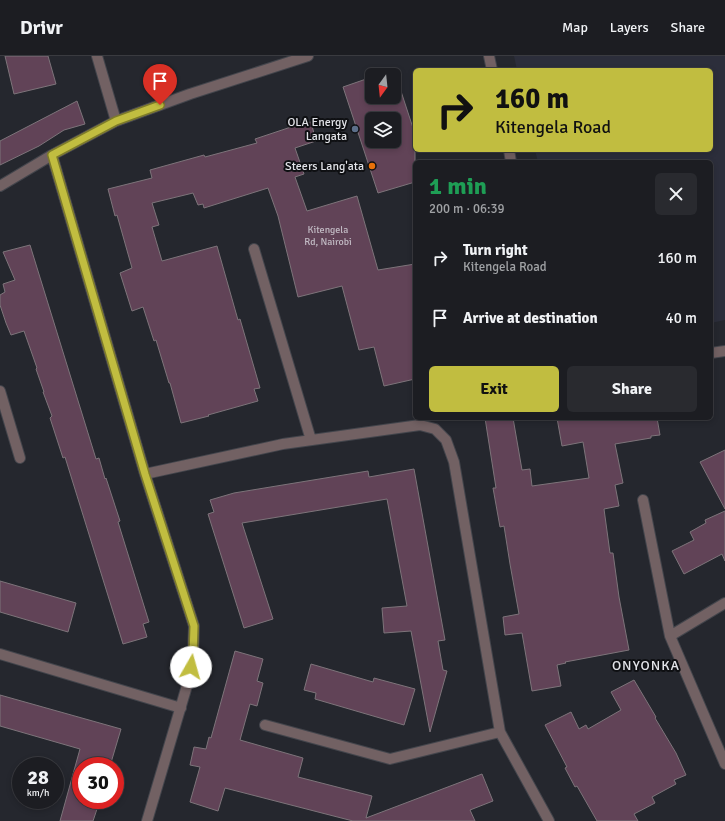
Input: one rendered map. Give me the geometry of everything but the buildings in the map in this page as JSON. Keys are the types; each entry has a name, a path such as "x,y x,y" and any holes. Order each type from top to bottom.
{"street":[{"path":"97,56 116,121"},
{"path":"0,186 52,155 116,121 190,94 308,56"},
{"path":"489,56 492,68"},
{"path":"52,155 145,474 194,626 193,656 186,689 147,821"},
{"path":"254,248 311,440"},
{"path":"713,353 725,351"},
{"path":"0,391 20,458"},
{"path":"145,474 284,444 420,425 435,429 446,440 454,462 500,732 549,821"},
{"path":"643,500 670,636 725,764"},
{"path":"670,636 725,603"},
{"path":"0,654 181,708"},
{"path":"265,725 390,759 500,732"}],"shaded area":[{"path":"514,56 725,56 725,320 713,323 713,160 538,160 536,152 713,152 713,68 517,68"}],"place":[{"name":"OLA Energy Langata","path":"355,129"},
{"name":"Steers Lang'ata","path":"372,166"}],"district":[{"name":"ONYONKA","path":"646,665"}],"route":[{"path":"160,105 116,121 52,155 145,474 194,626 191,667"}]}
